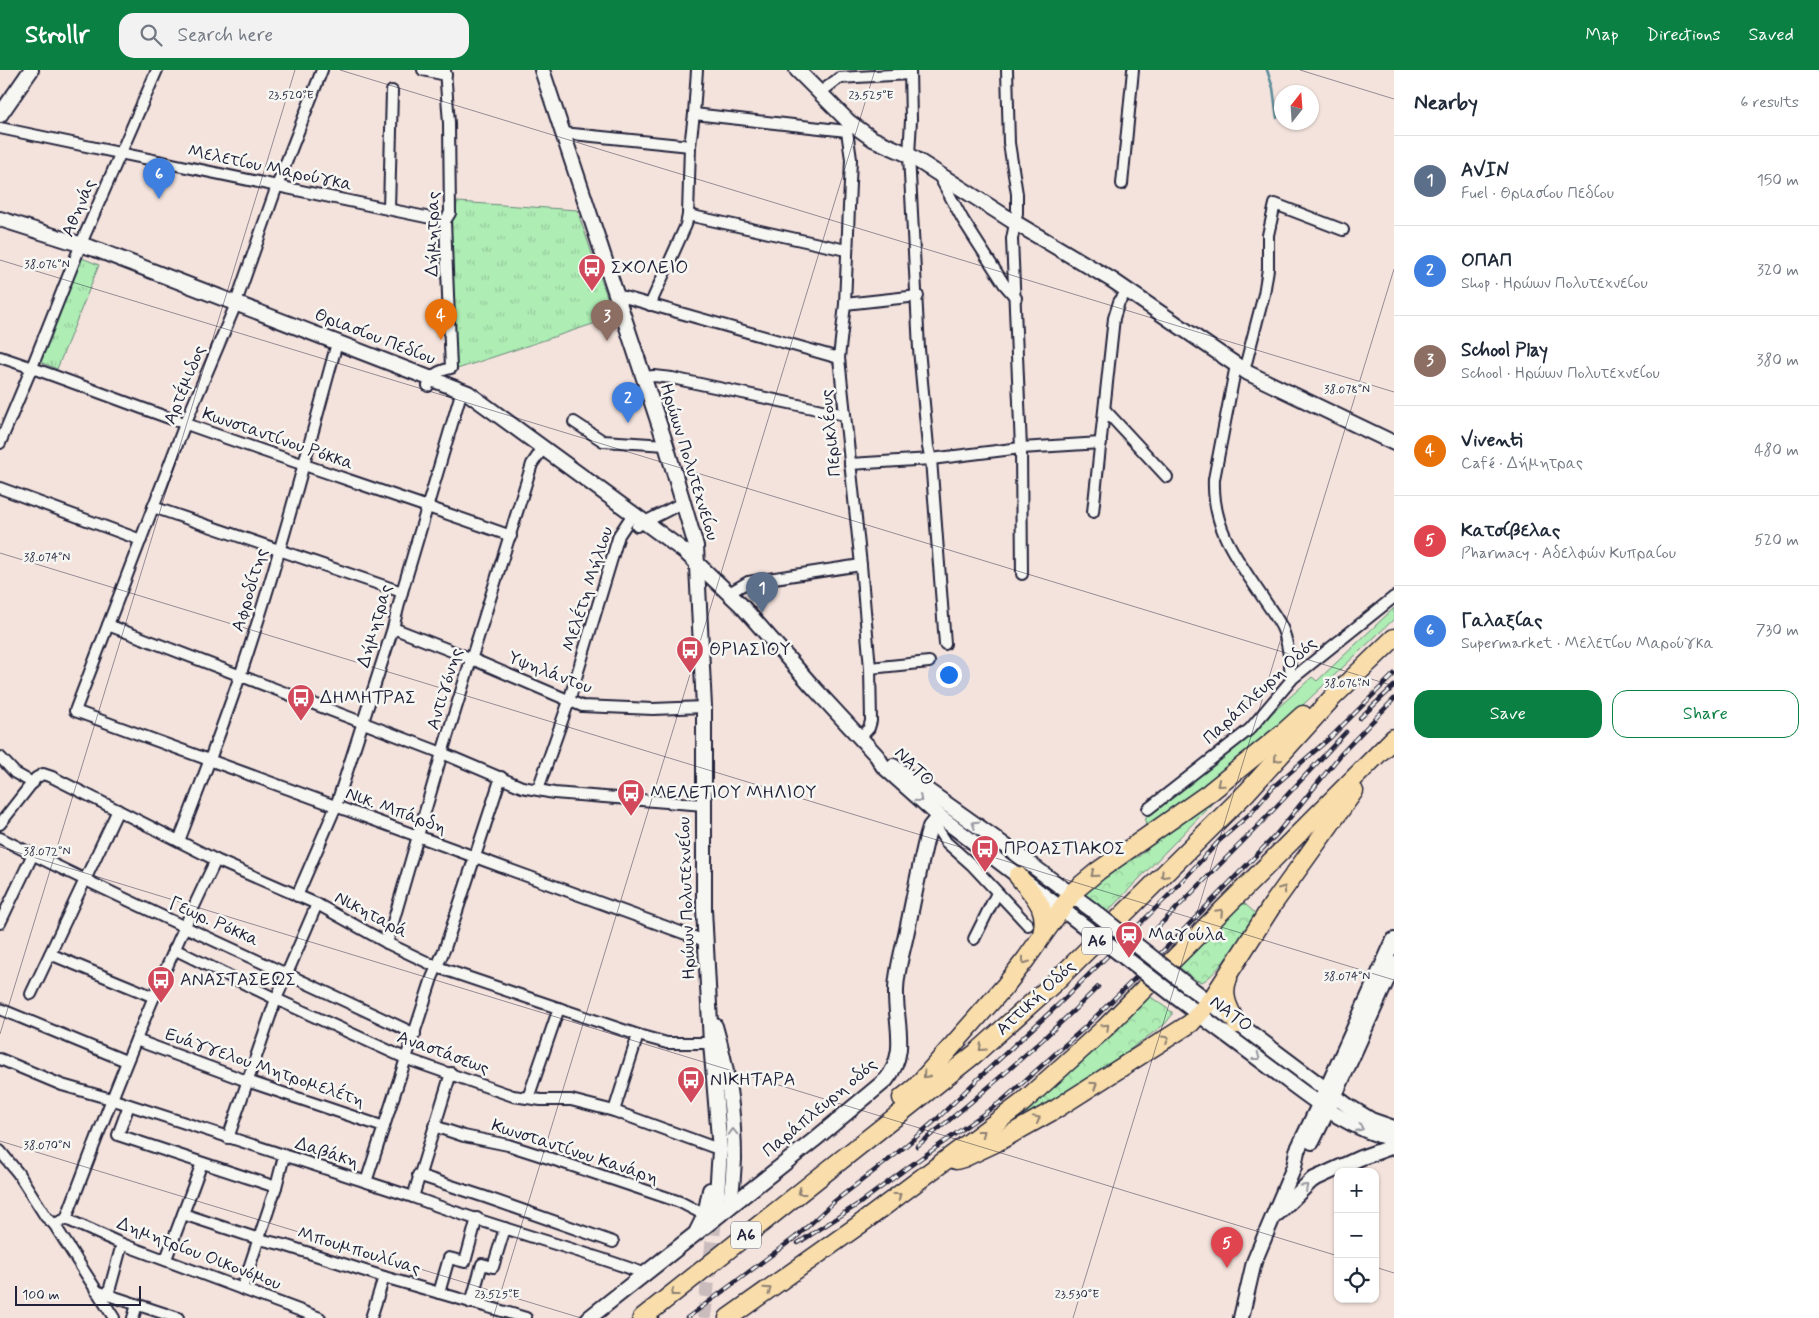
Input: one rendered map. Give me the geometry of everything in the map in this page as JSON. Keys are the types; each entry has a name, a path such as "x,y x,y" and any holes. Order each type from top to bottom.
{"highway":[{"name":"Αττική Οδός","path":"642,1318 976,1053 1053,984 1247,792 1333,697 1394,638"},
{"path":"840,1161 867,1129 916,1086 981,1014 1026,960 1035,930 1098,871 1209,792 1282,734 1311,708 1333,697"},
{"path":"728,1318 859,1225 1022,1103 1105,1028 1394,738"},
{"path":"943,1162 963,1158 997,1142 1056,1109 1186,1026 1204,1008 1229,974 1274,904 1354,791 1394,747"},
{"path":"1018,876 1042,906 1045,924 1035,930"},
{"path":"1229,974 1225,984 1225,999 1237,1024"}],"main road":[{"path":"0,115 31,70"},
{"name":"Ηρώων Πολυτεχνείου","path":"542,70 666,444 695,540 698,564 704,708 706,941 711,1043 720,1150 716,1211"},
{"path":"798,70 820,92 848,126 909,155 936,171 1014,222 1128,290 1240,368 1394,443"},
{"name":"Θριασίου Πεδίου","path":"0,220 79,248 461,394 636,521 681,559 698,564 729,593 877,756"},
{"name":"Θριασίου Πεδίου","path":"0,228 79,248"},
{"name":"ΝΑΤΟ","path":"877,756 890,763 1066,901 1080,923 1180,1000 1204,1008 1237,1024 1305,1075 1327,1100 1394,1128"},
{"name":"ΝΑΤΟ","path":"877,756 883,766 936,819 1018,876 1066,901 1091,909 1192,989 1204,1008 1327,1100 1360,1128 1394,1139"},
{"name":"Παράπλευρη οδός","path":"589,1318 696,1233 716,1211 747,1194 870,1094 894,1070 899,1047 896,986 930,826 936,819"},
{"path":"1327,1100 1336,1069 1394,940"},
{"path":"1241,1318 1254,1262 1294,1167 1305,1155 1327,1100 1394,964"},
{"path":"696,1233 716,1211 732,1198 733,1121 729,1081 725,1058 710,1010"},
{"path":"711,1043 704,1064 707,1109 713,1147 711,1183 716,1211"},
{"path":"1305,1075 1322,1078 1328,1076 1336,1069"},
{"path":"1271,1221 1312,1180 1347,1163 1394,1146"},
{"path":"733,1181 740,1193 747,1194"}],"street":[{"name":"Αθηνάς","path":"0,443 79,248 157,70"},
{"name":"Αρτέμιδος","path":"75,711 185,424 234,307 277,186 322,70"},
{"path":"423,70 445,72"},
{"path":"650,305 686,225 690,146 697,70"},
{"path":"1007,70 1009,144 1017,194 1017,213 1012,239 1021,448 1022,574"},
{"path":"1122,184 1133,70"},
{"name":"Δήμητρας","path":"429,382 436,373 451,368 445,221 450,213 449,123 445,72"},
{"path":"820,92 839,78 910,72 911,120 909,155 918,296 919,349 928,447 932,459 945,644"},
{"path":"389,209 392,91"},
{"path":"694,114 848,126"},
{"name":"Περικλέους","path":"848,126 851,159 845,304 839,358 870,668 871,721 869,728 860,738"},
{"name":"Μελετίου Μαρούγκα","path":"0,128 445,221"},
{"path":"563,133 690,146"},
{"path":"936,171 963,220 1004,284 1016,298"},
{"path":"1291,680 1287,644 1283,630 1235,558 1225,539 1216,509 1214,478 1240,368 1264,294 1268,269 1268,235 1275,204 1343,230"},
{"path":"688,214 846,250"},
{"path":"1094,512 1114,318 1120,302 1128,290"},
{"path":"617,296 839,358"},
{"path":"845,304 918,296"},
{"name":"Αφροδίτης","path":"179,841 240,676 304,466 336,346"},
{"name":"Κωνσταντίνου Ρόκκα","path":"0,357 304,466 430,507 511,536"},
{"path":"644,377 672,378 845,415"},
{"name":"Δήμητρας","path":"296,896 336,806 430,507 461,394"},
{"path":"1105,410 1167,477"},
{"path":"574,422 603,441 666,444"},
{"path":"850,464 932,459 1021,448 1101,443"},
{"name":"Αντιγόνης","path":"387,943 442,753 532,464 540,451"},
{"path":"0,488 141,540"},
{"path":"636,521 682,502"},
{"path":"153,507 402,592"},
{"name":"Μελέτη Μήλιου","path":"538,789 569,701 619,535 636,521"},
{"path":"729,593 748,582 861,565"},
{"name":"Παράπλευρη Οδός","path":"1148,809 1250,728 1291,680 1310,662 1394,597"},
{"path":"108,625 362,724 442,753 522,787 554,793 704,805"},
{"name":"Υψηλάντου","path":"392,628 472,659 582,706 644,709 704,708"},
{"path":"870,668 929,662"},
{"name":"Νικ. Μπάρδη","path":"75,711 706,941"},
{"path":"0,757 15,773 33,783 0,824"},
{"name":"Νικηταρά","path":"33,783 36,778 44,774 52,777 216,860 317,904 387,943 437,967 638,1035 667,1043 711,1043"},
{"path":"366,1182 501,777"},
{"path":"31,994 118,810"},
{"path":"936,819 946,842 972,865 1035,930"},
{"name":"Γεωρ. Ρόκκα","path":"0,838 415,1034"},
{"path":"0,922 32,854"},
{"path":"54,1224 66,1219 126,1061 184,926 216,860"},
{"path":"974,939 997,892"},
{"path":"228,1138 286,972 317,904"},
{"name":"Αναστάσεως","path":"174,949 276,999 407,1059 513,1096 541,1100 571,1100 614,1111 713,1147"},
{"path":"50,954 154,997"},
{"path":"0,1008 126,1061"},
{"path":"528,1098 559,1008"},
{"path":"614,1111 638,1035"},
{"name":"Ευάγγελου Μητρομελέτη","path":"136,1040 247,1081 384,1127"},
{"name":"Δαβάκη","path":"0,1059 62,1085 111,1099 646,1274"},
{"path":"412,1197 451,1073"},
{"path":"128,1105 118,1136 276,1187"},
{"name":"Κωνσταντίνου Κανάρη","path":"434,1126 464,1136 508,1145 680,1202 716,1211"},
{"path":"0,1151 18,1173 46,1217 54,1224 114,1318"},
{"path":"242,1290 276,1187 284,1156"},
{"path":"166,1259 202,1163"},
{"path":"418,1175 485,1196 613,1242"},
{"name":"Μπουμπουλίνας","path":"183,1214 384,1277 526,1318"},
{"path":"439,1293 449,1258 465,1262 477,1218"},
{"name":"Δημητρίου Οικονόμου","path":"66,1219 122,1244 320,1318"},
{"path":"471,1303 482,1264 493,1267 504,1228"},
{"path":"108,1296 122,1244"},
{"path":"371,1318 384,1277"},
{"path":"96,1291 178,1318"},
{"path":"133,1318 137,1306"}],"green space":[{"path":"457,202 577,210 614,317 454,370 450,219 456,212"},
{"path":"82,258 99,265 57,369 40,362"},
{"path":"1394,608 1394,619 1289,718 1230,768 1145,828 1146,817 1150,811 1237,745 1312,677 1317,681"},
{"path":"1212,800 1213,802 1208,808 1106,913 1084,895 1125,860 1138,857"},
{"path":"939,804 1060,893 1057,897 936,808"},
{"path":"1245,904 1256,914 1231,951 1209,977 1202,982 1196,980 1179,967 1237,906"},
{"path":"1148,995 1172,1012 1172,1015 1165,1024 1073,1088 1015,1122 1012,1118"}],"waterway":[{"path":"1267,70 1274,96"}],"tunnel":[{"path":"704,1318 716,1210"}],"railway":[{"path":"793,1240 835,1201 896,1154 937,1119 1059,1004 1171,893 1220,840 1251,813 1273,787 1331,737 1394,674"},
{"path":"1360,718 1394,686"},
{"path":"798,1243 860,1203 1002,1101 1083,1029 1161,953 1275,836 1342,753 1394,699"},
{"path":"1157,928 1261,823 1346,732"},
{"path":"917,1146 1010,1069 1098,987"},
{"path":"687,1318 797,1236"}],"place":[{"name":"Γαλαξίας","path":"159,199"},
{"name":"ΣΧΟΛΕΙΟ","path":"592,292"},
{"name":"Viventi","path":"441,340"},
{"name":"School Play","path":"607,341"},
{"name":"ΟΠΑΠ","path":"628,423"},
{"name":"AVIN","path":"762,613"},
{"name":"ΘΡΙΑΣΙΟΥ","path":"690,674"},
{"name":"ΔΗΜΗΤΡΑΣ","path":"301,722"},
{"name":"ΜΕΛΕΤΙΟΥ ΜΗΛΙΟΥ","path":"631,817"},
{"name":"ΠΡΟΑΣΤΙΑΚΟΣ","path":"985,873"},
{"name":"Μαγούλα","path":"1129,959"},
{"name":"ΑΝΑΣΤΑΣΕΩΣ","path":"161,1004"},
{"name":"ΝΙΚΗΤΑΡΑ","path":"691,1104"},
{"name":"Κατσίβελας","path":"1227,1268"}]}
